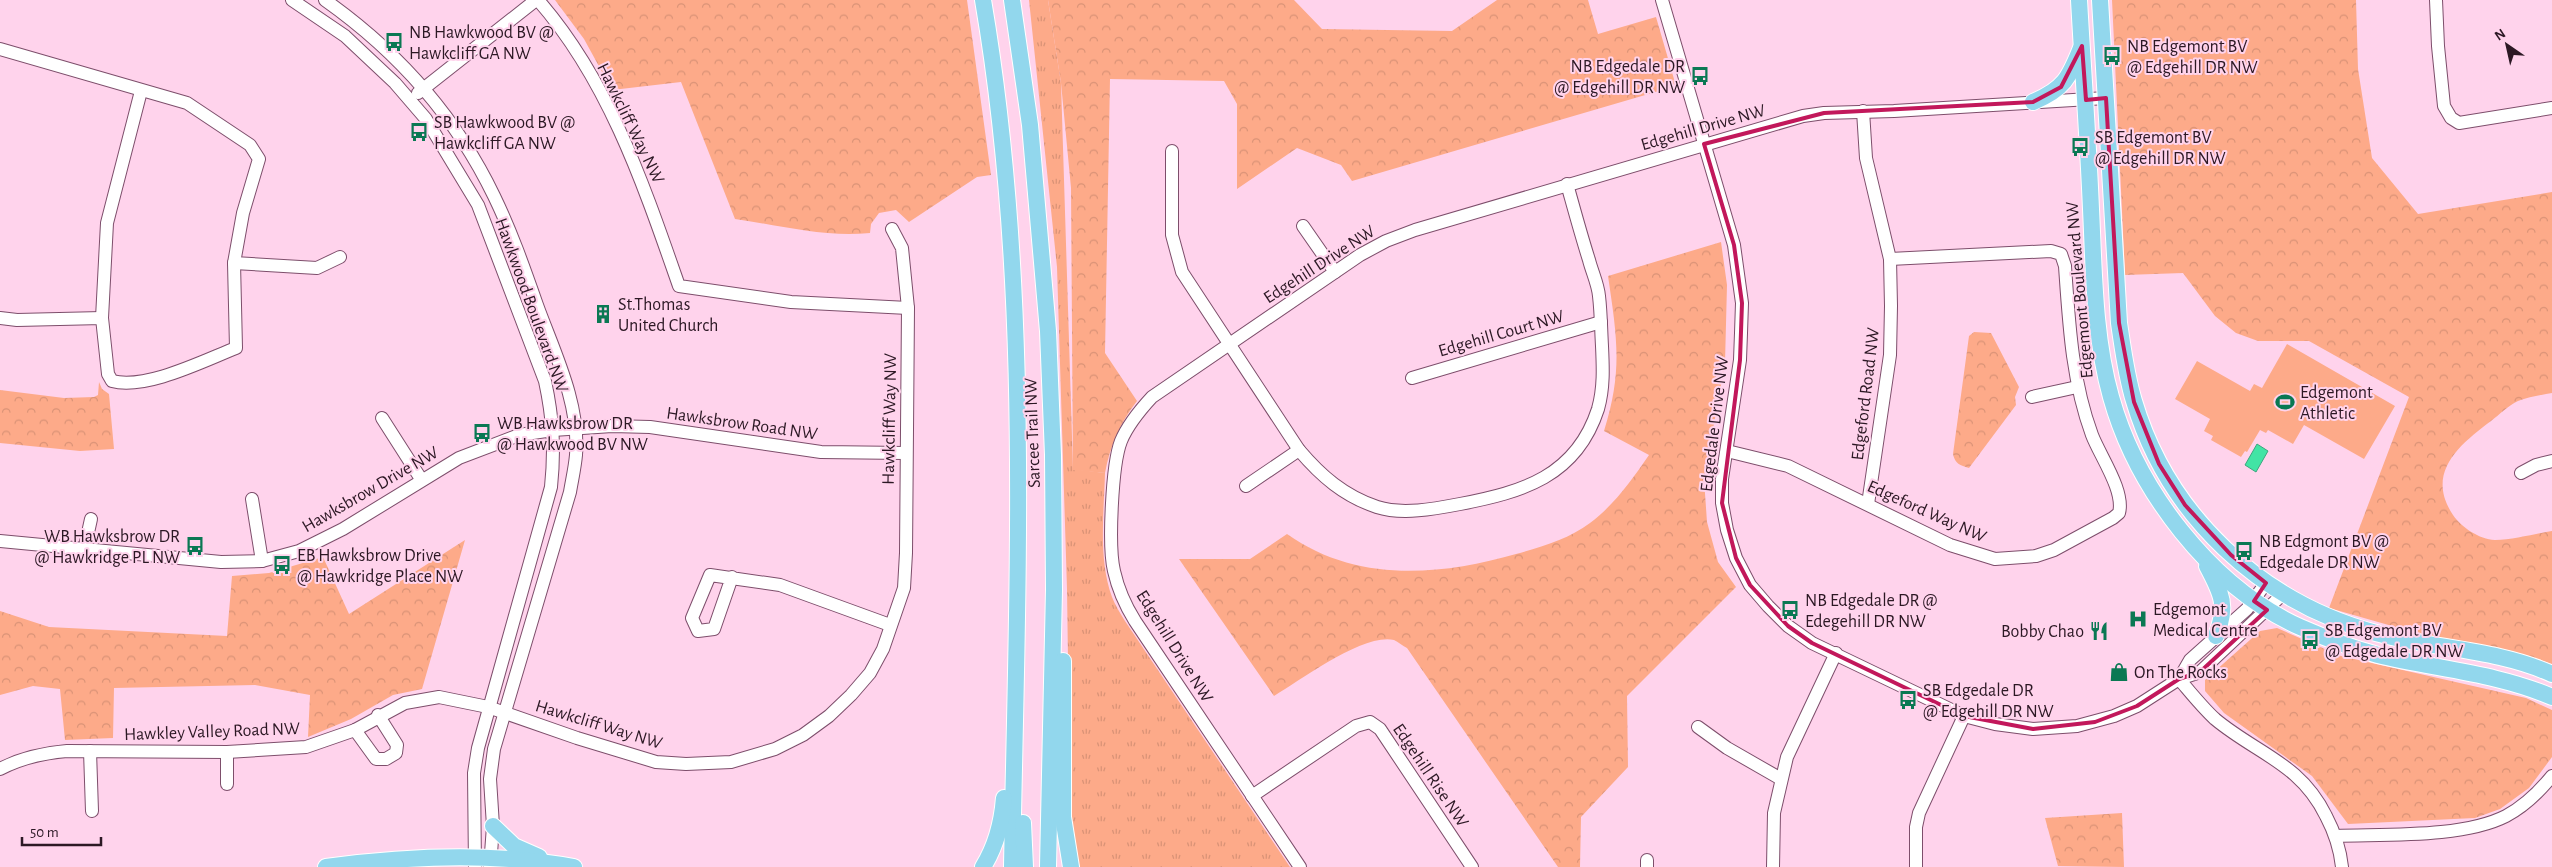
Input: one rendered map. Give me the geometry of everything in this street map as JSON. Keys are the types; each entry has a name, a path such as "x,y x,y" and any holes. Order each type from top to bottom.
{"main road":[{"name":"Sarcee Trail NW","path":"982,0 1005,164 1013,284 1018,466 1012,867"},
{"name":"Sarcee Trail NW","path":"1012,0 1030,125 1048,331 1053,455 1054,590 1048,867"},
{"name":"Edgemont Boulevard NW","path":"2079,0 2086,100 2094,275 2101,351 2111,397 2127,442 2147,481 2198,551 2220,573 2260,606 2297,626 2347,646 2378,655 2504,680 2552,697"},
{"path":"2100,0 2119,323 2125,366 2137,410 2159,464 2185,505 2200,525 2231,555 2266,583 2325,616 2358,628 2404,640 2513,662 2552,674"},
{"path":"2033,102 2061,87 2071,73 2082,46"},
{"path":"2198,551 2223,600 2223,619 2216,636"},
{"path":"1054,590 1061,617 1064,730 1063,817 1070,867"},
{"path":"983,867 998,835 1003,815 1007,629 1016,603"},
{"path":"1014,762 1022,790 1025,867"},
{"path":"493,826 514,846 555,863 574,867"},
{"path":"326,867 366,862 555,863"}],"street":[{"name":"Hawkwood Boulevard NW","path":"292,0 345,36 410,99 446,150 478,205 545,381 555,452 551,487 488,708 474,773 483,862"},
{"name":"Hawkwood Boulevard NW","path":"325,0 357,22 425,87 442,109 473,157 494,196 517,249 564,378 575,428 576,454 570,492 494,749 490,779 493,826 483,862"},
{"path":"410,99 537,0"},
{"name":"Hawkcliff Way NW","path":"505,714 656,762 686,764 731,762 775,749 804,735 829,716 870,673 883,649 904,588 906,553 905,453 908,308 791,302 679,286 639,172 603,97 567,36 537,0"},
{"path":"2436,0 2444,106 2451,118 2459,123 2552,108"},
{"name":"Edgedale Drive NW","path":"1664,1 1734,245 1742,303 1740,360 1722,479 1722,503 1727,530 1736,558 1750,585 1788,626 1812,643 1964,716 1995,724 2032,729 2077,726 2114,716 2138,706 2179,679 2200,672 2260,606 2266,583"},
{"path":"0,49 187,103 250,145 258,159 243,213 234,262 236,348 173,372 124,384 112,381 108,374 102,318 107,223 141,91"},
{"name":"Edgehill Drive NW","path":"1300,867 1125,604 1113,569 1114,473 1121,442 1131,421 1147,402 1165,386 1229,345 1360,255 1400,235 1567,184 1803,116 2106,98"},
{"name":"Edgeford Road NW","path":"1863,111 1866,158 1890,259 1890,355 1868,504"},
{"path":"1172,151 1170,216 1175,251 1188,285 1299,450 1314,468 1341,490 1379,507 1435,509 1509,494 1546,477 1566,462 1582,442 1594,420 1603,386 1599,295 1567,184"},
{"path":"1303,226 1335,272"},
{"path":"892,229 902,248 908,308"},
{"name":"Edgeford Way NW","path":"1727,451 1788,466 1950,545 1995,559 2036,556 2068,544 2119,513 2121,501 2098,451 2077,387 2072,352 2065,266 2061,254 2051,251 1890,259"},
{"path":"234,262 317,268 340,258"},
{"path":"0,318 17,320 102,318"},
{"name":"Edgehill Court NW","path":"1412,378 1600,322"},
{"path":"2032,397 2077,387"},
{"path":"382,418 421,479"},
{"name":"Hawksbrow Road NW","path":"575,428 650,427 821,452 905,453"},
{"name":"Hawksbrow Drive NW","path":"0,541 84,551 221,562 262,561 299,551 343,529 421,479 459,458 519,435 575,428"},
{"path":"1246,486 1299,450"},
{"path":"2521,473 2536,465 2552,461"},
{"path":"252,499 262,561"},
{"path":"84,551 91,519"},
{"path":"732,577 780,585 890,625"},
{"name":"Edgedale Drive NW","path":"2179,679 2190,660 2216,636 2260,606 2283,594"},
{"path":"1773,867 1774,813 1787,757 1836,653"},
{"path":"2179,679 2215,719 2285,766 2307,784 2318,799 2336,836 2342,867"},
{"name":"Hawkley Valley Road NW","path":"0,769 15,761 47,752 227,752 306,746 355,730 405,703 439,697 488,708 505,714"},
{"path":"355,730 376,759 386,759 396,753 397,745 378,716"},
{"path":"1916,867 1916,827 1919,813 1964,716"},
{"name":"Edgehill Rise NW","path":"1252,796 1356,726 1370,722 1380,729 1472,867"},
{"path":"1698,728 1727,748 1781,779"},
{"path":"90,751 92,811"},
{"path":"227,752 227,784"},
{"path":"2336,836 2477,827 2507,815 2524,804 2552,776"}],"highlighted area":[{"path":"2082,46 2086,100 2106,98 2119,323 2134,402 2159,464 2185,505 2231,555 2266,583 2254,601 2267,610 2200,672 2179,679 2137,706 2095,722 2033,729 1964,716 1812,643 1788,626 1750,585 1736,558 1722,503 1740,360 1742,303 1734,245 1704,144 1824,113 2033,102 2061,87"}],"green space":[{"path":"555,0 967,0 991,175 977,177 909,222 896,210 879,213 871,224 870,233 836,234 735,219 681,82 612,90 584,39"},
{"path":"1029,0 1048,0 1061,83 1073,469 1105,473 1103,552 1108,582 1116,606 1290,867 1077,867 1073,853 1070,803 1067,589 1057,267"},
{"path":"1048,0 1294,0 1322,29 1452,31 1497,0 1588,0 1598,34 1656,17 1676,86 1352,181 1341,165 1297,148 1237,189 1237,104 1224,81 1110,79 1105,353 1137,401 1116,435 1105,473 1073,470 1071,188 1061,83"},
{"path":"2112,0 2356,0 2358,69 2372,158 2418,214 2552,192 2552,393 2518,401 2479,430 2458,450 2450,461 2444,473 2443,486 2445,500 2453,515 2466,528 2477,535 2489,539 2502,540 2552,531 2552,664 2528,656 2413,632 2329,608 2409,397 2309,341 2258,341 2236,333 2215,316 2183,273 2125,275"},
{"path":"1721,242 1727,285 1725,363 1704,479 1707,522 1718,562 1736,587 1627,696 1628,767 1581,817 1580,867 1558,867 1407,648 1394,640 1381,640 1366,644 1332,659 1274,696 1179,559 1250,559 1287,534 1313,550 1341,561 1369,568 1398,571 1428,570 1457,567 1516,554 1554,542 1582,529 1615,500 1649,455 1604,431 1610,410 1616,372 1616,336 1608,276"},
{"path":"1974,332 1991,333 2019,387 2015,397 2016,405 1969,468 1958,464 1953,454 1969,336"},
{"name":"Edgemont Athletic","path":"2287,344 2395,406 2364,459 2304,425 2293,444 2268,430 2266,433 2260,430 2247,452 2245,451 2241,457 2211,440 2213,436 2204,431 2210,419 2175,399 2197,361 2250,391 2254,384 2262,388"},
{"path":"99,382 102,389 109,394 114,449 80,451 0,443 0,390 64,398 94,397 98,395"},
{"path":"465,540 422,689 393,695 351,719 308,737 310,695 255,685 114,688 113,738 65,740 60,689 33,686 0,695 0,611 49,627 227,636 232,576 269,573 323,557 349,614"},
{"path":"2277,628 2341,656 2526,698 2552,710 2552,757 2529,788 2500,809 2475,818 2348,824 2312,776 2224,713 2205,691 2205,680 2260,631"},
{"path":"2122,813 2124,867 2058,866 2045,818"}],"shaded area":[{"path":"2257,444 2268,451 2256,472 2245,465"}],"place":[{"name":"NB Hawkwood BV @ Hawkcliff GA NW","path":"394,42"},
{"name":"NB Edgemont BV @ Edgehill DR NW","path":"2112,56"},
{"name":"NB Edgedale DR @ Edgehill DR NW","path":"1700,76"},
{"name":"SB Hawkwood BV @ Hawkcliff GA NW","path":"419,132"},
{"name":"SB Edgemont BV @ Edgehill DR NW","path":"2080,147"},
{"name":"St.Thomas United Church","path":"603,314"},
{"name":"Edgemont Athletic","path":"2285,402"},
{"name":"WB Hawksbrow DR @ Hawkwood BV NW","path":"482,433"},
{"name":"WB Hawksbrow DR @ Hawkridge PL NW","path":"195,546"},
{"name":"NB Edgmont BV @ Edgedale DR NW","path":"2244,551"},
{"name":"EB Hawksbrow Drive @ Hawkridge Place NW","path":"282,565"},
{"name":"NB Edgedale DR @ Edegehill DR NW","path":"1790,610"},
{"name":"Edgemont Medical Centre","path":"2138,619"},
{"name":"Bobby Chao","path":"2099,631"},
{"name":"SB Edgemont BV @ Edgedale DR NW","path":"2310,640"},
{"name":"On The Rocks","path":"2119,672"},
{"name":"SB Edgedale DR @ Edgehill DR NW","path":"1908,700"}]}
